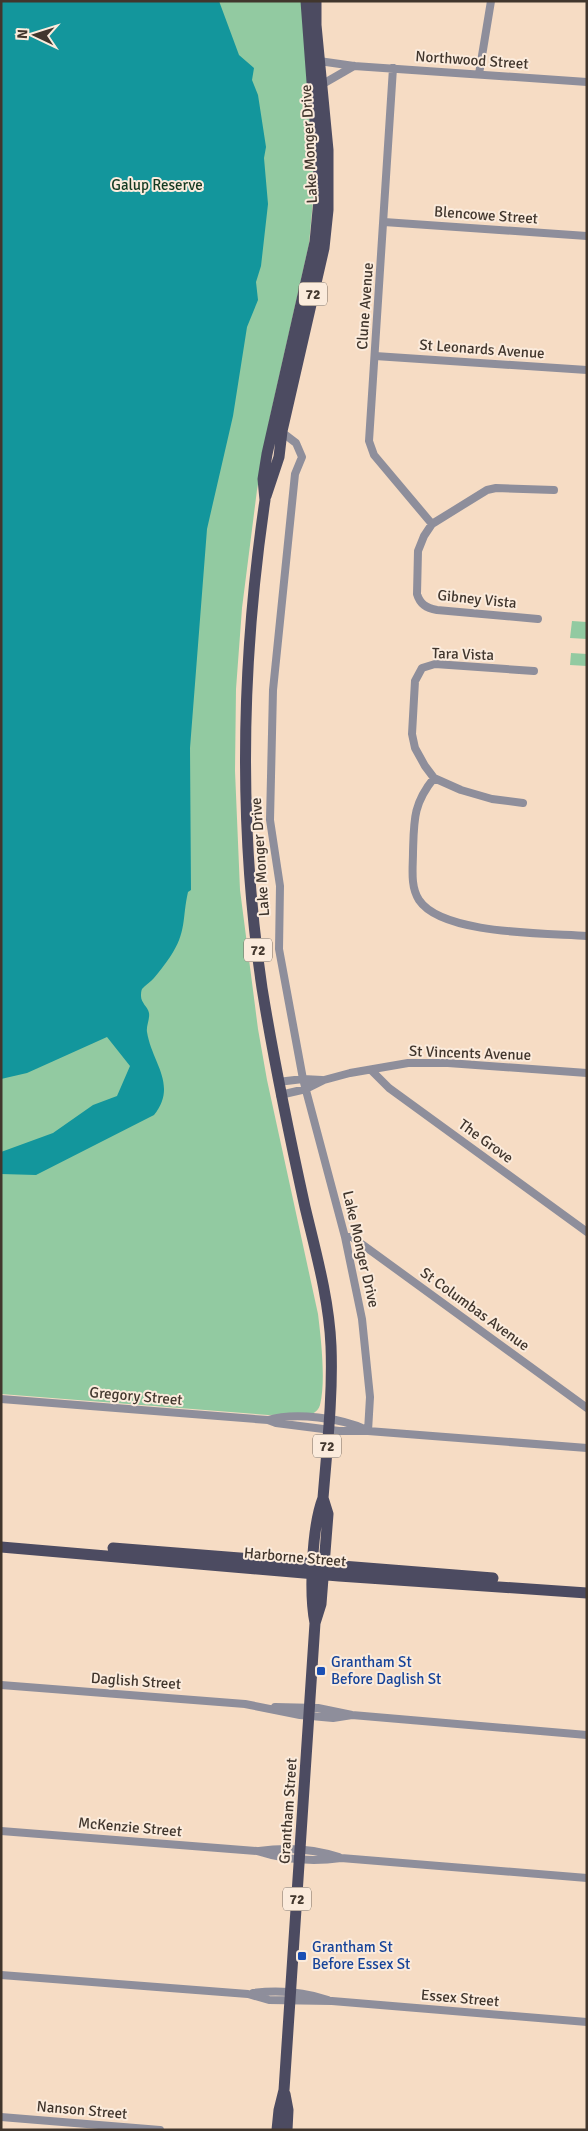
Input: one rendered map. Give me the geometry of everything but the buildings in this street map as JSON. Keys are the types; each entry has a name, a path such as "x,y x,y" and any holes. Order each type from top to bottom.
{"main road":[{"name":"Lake Monger Drive","path":"277,429 315,242 320,189 306,1"},
{"name":"Lake Monger Drive","path":"316,1 319,61 328,150 327,219 324,248 263,479 264,500 249,628 244,756 246,833 254,920 280,1095 327,1302 331,1346 330,1395"},
{"name":"Grantham Street","path":"277,2130 284,2090 315,1623 311,1604 319,1569 318,1513 324,1498 330,1395"},
{"name":"Harborne Street","path":"1,1540 587,1593"},
{"name":"Harborne Street","path":"1,1547 587,1585"},
{"name":"Grantham Street","path":"284,2090 288,2110 287,2130"}],"street":[{"path":"479,74 490,1"},
{"name":"Northwood Street","path":"319,61 354,66 587,82"},
{"path":"321,85 354,66"},
{"name":"Clune Avenue","path":"393,68 370,441 371,449 432,524"},
{"name":"Blencowe Street","path":"384,222 587,236"},
{"name":"St Leonards Avenue","path":"375,356 587,370"},
{"name":"Lake Monger Drive","path":"277,429 296,443 302,457 295,474 273,690 270,820 280,886 279,949 306,1089 345,1237 362,1319 370,1397 368,1431"},
{"name":"Gibney Vista","path":"538,619 436,610 422,604 419,600 416,586 418,551 424,536 432,524 487,490 496,488 554,490"},
{"name":"Tara Vista","path":"434,778 417,753 412,739 415,681 420,671 428,664 534,671"},
{"path":"523,803 477,796 434,778 420,797 414,820 413,883 417,896 424,905 456,922 478,928 587,936"},
{"name":"St Vincents Avenue","path":"280,1095 306,1089 324,1080 408,1063 587,1073"},
{"name":"The Grove","path":"371,1070 389,1088 587,1232"},
{"name":"St Vincents Avenue","path":"278,1082 304,1079 324,1080"},
{"name":"St Columbas Avenue","path":"345,1237 352,1237 587,1408"},
{"name":"Gregory Street","path":"1,1398 268,1420 276,1423 328,1424 350,1432 368,1431 587,1448"},
{"name":"Daglish Street","path":"1,1685 245,1704 309,1712 333,1718 352,1715 587,1735"},
{"name":"McKenzie Street","path":"1,1831 258,1851 277,1857 300,1855 323,1860 342,1858 587,1878"},
{"name":"Essex Street","path":"1,1975 248,1994 269,2000 290,1997 587,2022"},
{"name":"Nanson Street","path":"1,2117 160,2130"}],"green space":[{"name":"Galup Reserve","path":"1,1 302,1 314,190 309,244 270,417 257,490 242,608 236,689 235,771 240,890 258,1029 267,1080 318,1314 323,1384 320,1406 312,1414 268,1415 1,1394"},
{"path":"572,621 587,622 587,639 570,638"},
{"path":"571,653 587,654 587,666 570,665"}],"water":[{"name":"Galup Reserve","path":"1,1 219,1 239,55 254,68 252,80 258,95 266,147 264,158 268,204 261,266 256,282 258,300 247,327 233,416 207,529 190,748 191,890 188,892 179,940 160,971 141,992 142,1001 149,1013 147,1032 164,1084 164,1094 161,1104 154,1115 36,1175 1,1174 1,1152 53,1133 93,1105 117,1096 130,1066 107,1037 27,1073 1,1079"}],"place":[{"name":"Grantham St Before Daglish St","path":"321,1671"},
{"name":"Grantham St Before Essex St","path":"302,1956"}]}
